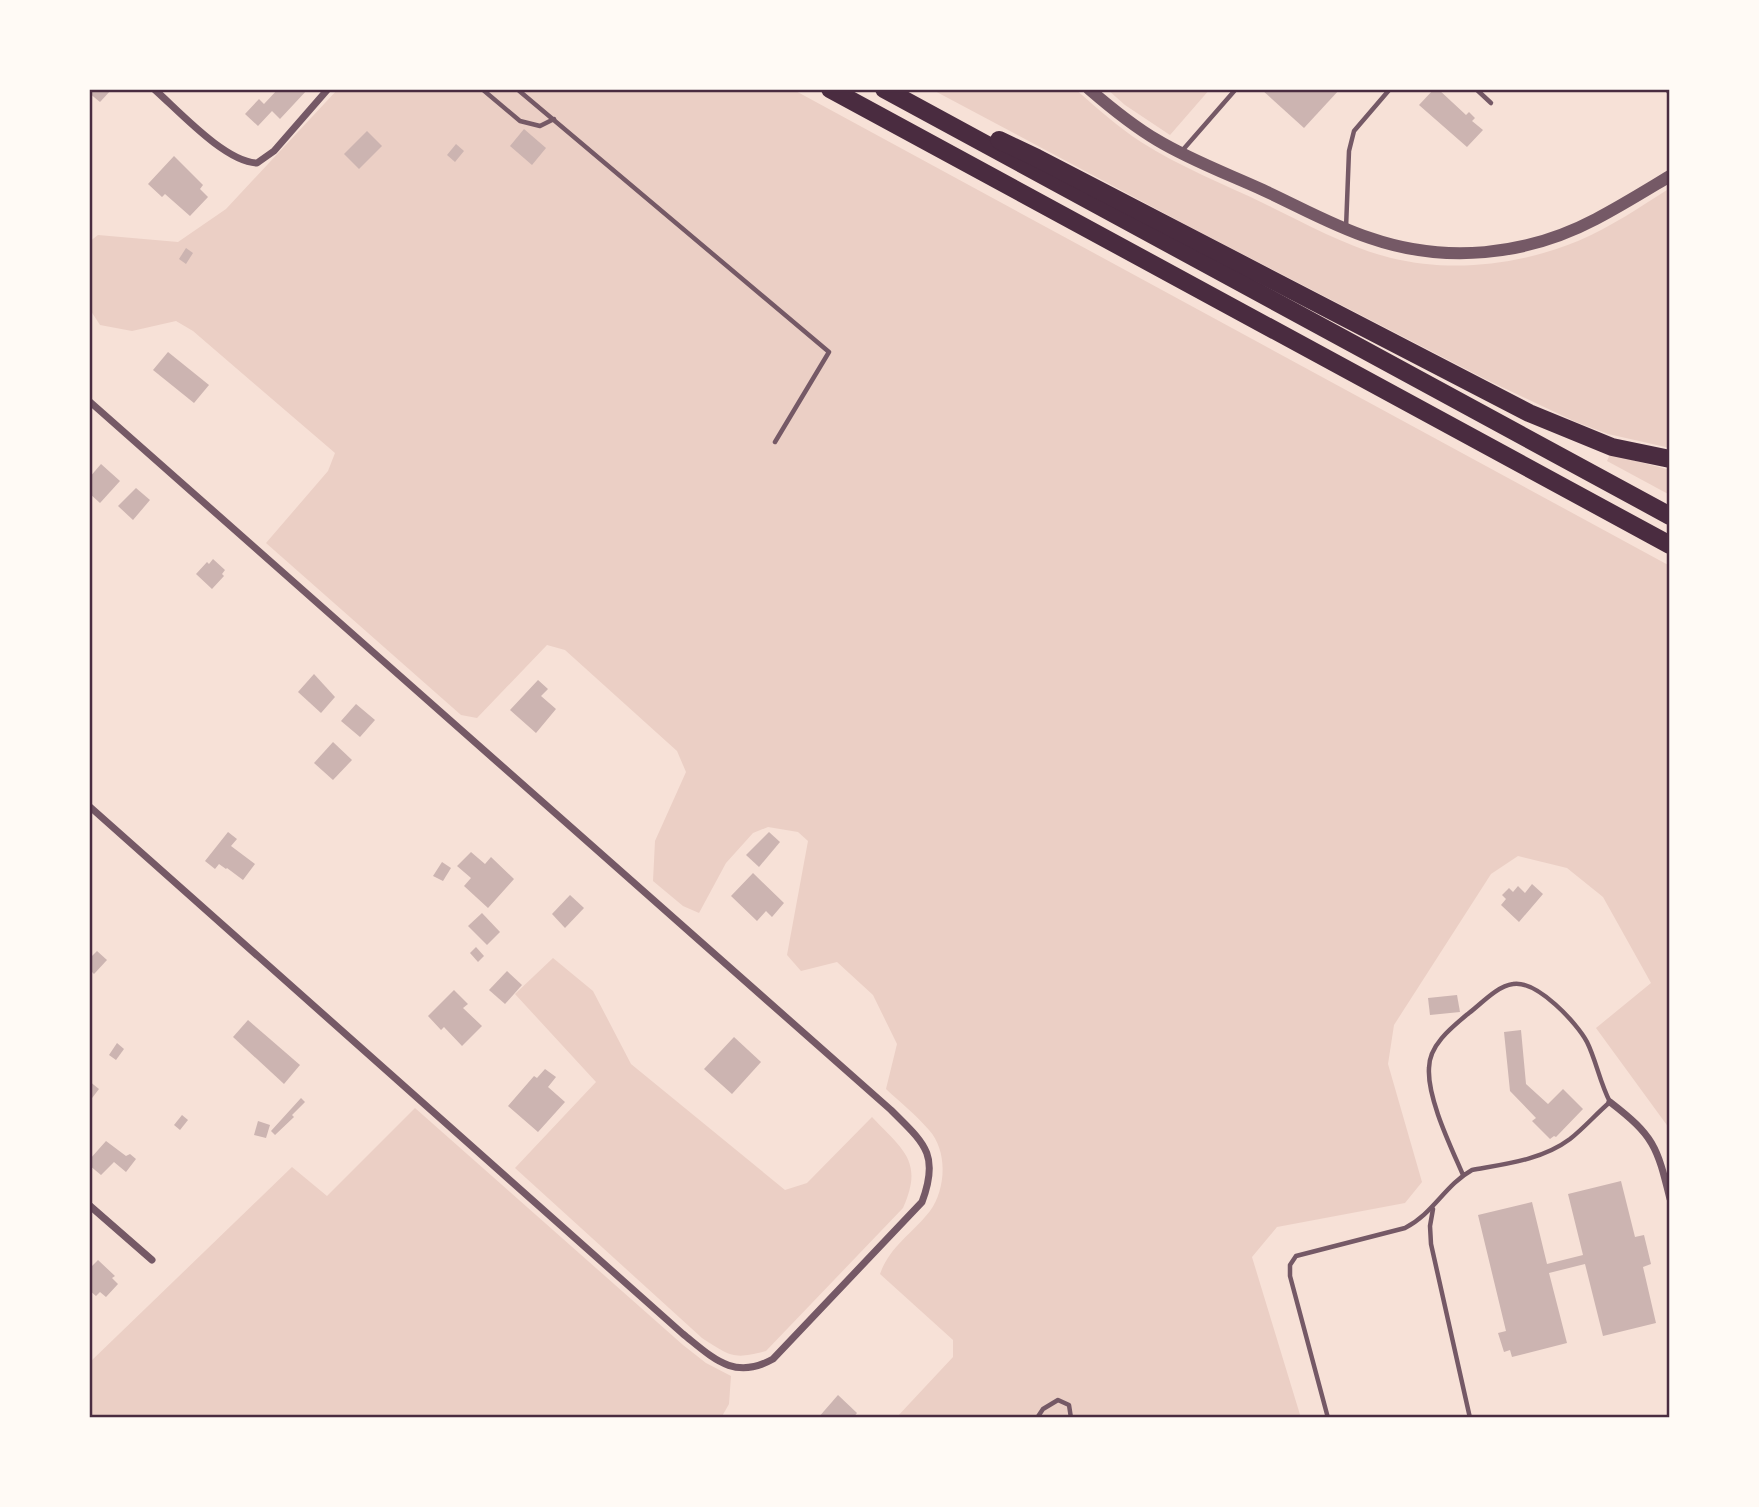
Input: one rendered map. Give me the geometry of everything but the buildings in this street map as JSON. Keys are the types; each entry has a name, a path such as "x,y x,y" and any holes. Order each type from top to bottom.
{"highway":[{"path":"830,89 1670,545"},
{"path":"886,89 1037,158 1529,413 1612,447 1670,459"},
{"path":"886,89 1670,516"}],"street":[{"path":"154,89 222,149 241,160 257,163 265,159 328,89"},
{"path":"1089,89 1133,125 1180,152 1346,229 1393,246 1418,251 1466,254 1517,248 1578,228 1670,176"},
{"path":"89,401 891,1110 920,1138 931,1164 929,1183 922,1202 773,1359 752,1368 728,1365 716,1360 683,1334 89,806"},
{"path":"1610,1102 1636,1122 1653,1143 1660,1157 1670,1199"},
{"path":"89,1205 152,1260"}],"lane":[{"path":"482,89 520,121 540,126 554,120"},
{"path":"517,89 829,352 775,442"},
{"path":"1180,152 1236,89"},
{"path":"1346,229 1349,151 1354,131 1390,89"},
{"path":"1476,89 1492,103"},
{"path":"1667,89 1670,94"},
{"path":"1328,1418 1290,1276 1290,1265 1296,1256 1405,1228 1418,1222 1463,1175 1472,1170 1533,1158 1552,1150 1569,1140 1610,1102 1587,1043 1565,1013 1538,991 1522,984 1514,983 1503,988 1459,1021 1440,1041 1429,1060 1428,1071 1433,1093 1463,1175"},
{"path":"1433,1208 1431,1244 1470,1418"},
{"path":"1037,1418 1043,1409 1058,1400 1069,1405 1071,1418"}],"shaded area":[{"path":"338,89 792,89 1670,566 1670,1133 1596,1028 1651,983 1603,897 1567,868 1518,856 1491,874 1394,1025 1388,1064 1422,1182 1405,1203 1277,1227 1252,1257 1301,1418 896,1418 953,1357 953,1340 880,1274 890,1256 935,1202 942,1181 942,1159 929,1130 886,1089 897,1044 873,995 837,962 801,971 787,955 808,841 798,832 768,827 753,833 726,863 699,913 683,906 653,881 655,841 686,772 677,751 565,650 547,645 477,718 461,715 266,543 328,471 335,453 193,331 176,321 132,331 100,325 89,308 89,242 98,235 178,242 226,209"},
{"path":"931,89 1075,89 1141,142 1202,175 1342,241 1414,263 1462,266 1533,256 1578,241 1670,188 1670,448 1608,434 1487,380 1190,227"},
{"path":"1107,89 1210,89 1170,135 1125,105"},
{"path":"1610,454 1670,470 1670,495 1607,461"},
{"path":"553,958 593,991 631,1064 785,1190 807,1183 872,1117 907,1157 911,1167 911,1179 903,1208 766,1351 732,1355 702,1338 515,1168 596,1082 515,994"},
{"path":"415,1108 683,1345 706,1363 731,1376 729,1404 721,1418 89,1418 89,1363 292,1167 327,1196"}]}
